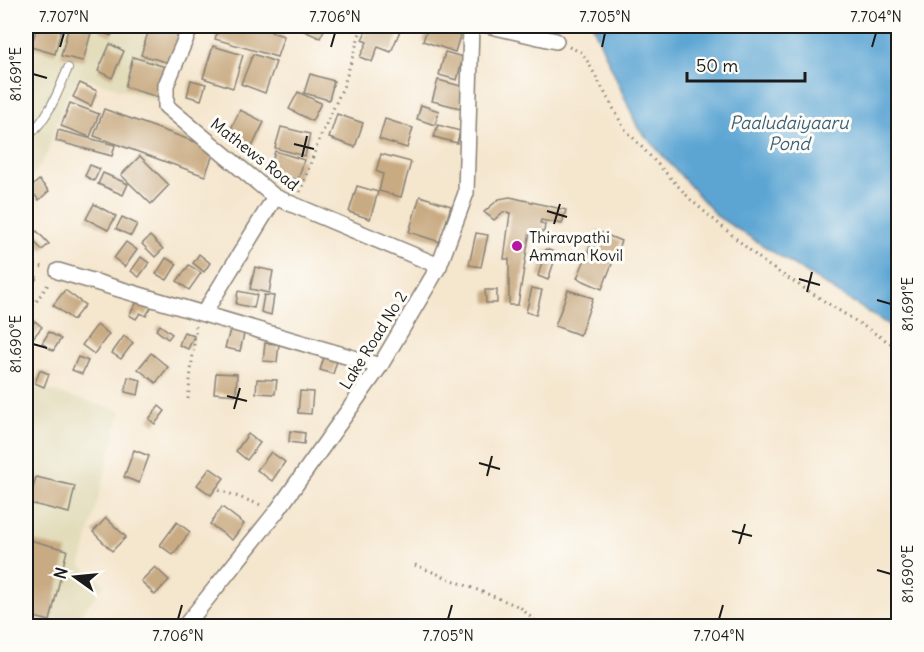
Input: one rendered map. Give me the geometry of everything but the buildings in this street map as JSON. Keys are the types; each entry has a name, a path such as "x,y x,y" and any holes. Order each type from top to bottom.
{"street":[{"name":"Mathews Road","path":"191,26 166,85 166,106 275,197 440,266"},
{"name":"Lake Road No 2","path":"185,627 276,511 380,366 440,266 466,193 471,26"},
{"path":"490,26 556,41"},
{"path":"201,312 275,197"},
{"path":"58,271 380,366"}],"lane":[{"path":"26,138 41,126 68,68"}],"path":[{"path":"295,207 318,140 344,85 362,26"},
{"path":"556,41 583,53 624,128 692,201 766,264 898,348"},
{"path":"33,306 58,271"},
{"path":"188,399 201,312"},
{"path":"219,490 276,511"},
{"path":"415,565 520,607 540,627"},
{"path":"886,627 898,617"}],"shaded area":[{"path":"26,26 199,26 167,104 79,76 64,102 48,152 26,187"},
{"path":"26,384 121,411 81,565 105,584 71,626 26,626"}],"water":[{"name":"Paaludaiyaaru Pond","path":"593,26 898,26 898,331 718,217 638,128"}],"place":[{"name":"Thiravpathi Amman Kovil","path":"517,246"}]}
